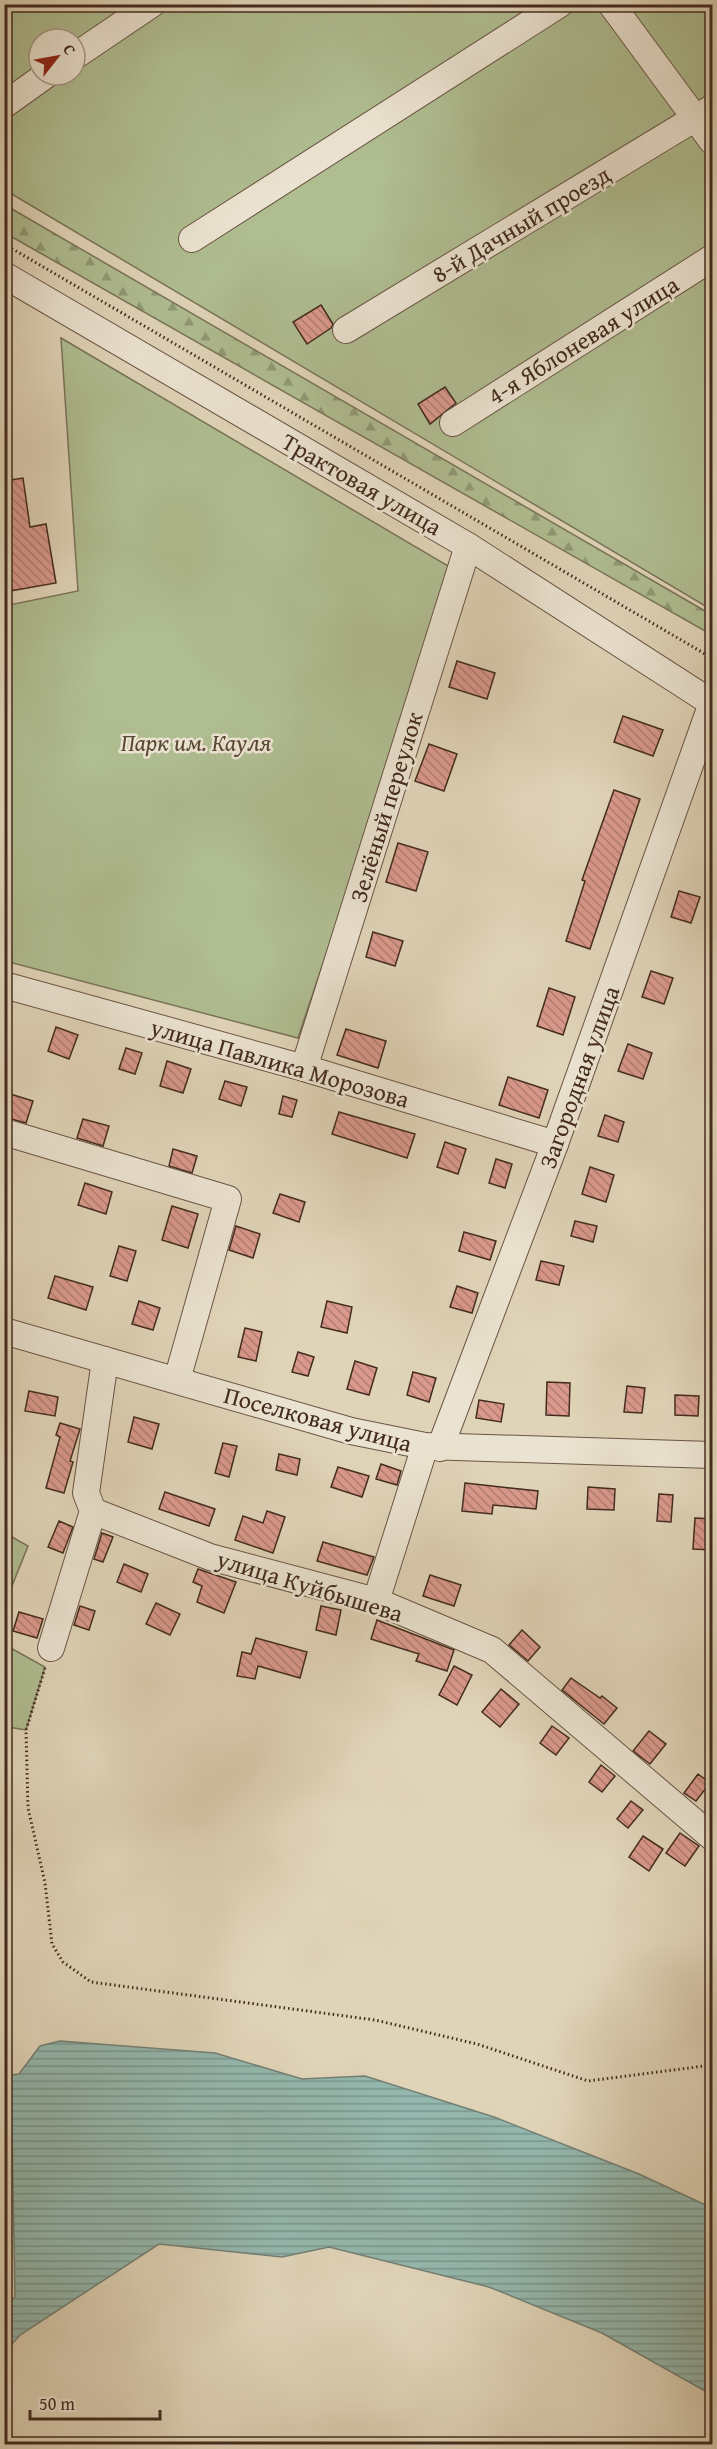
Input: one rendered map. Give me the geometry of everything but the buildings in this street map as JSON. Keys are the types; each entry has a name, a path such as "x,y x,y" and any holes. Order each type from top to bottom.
{"street":[{"path":"87,48 152,4"},
{"path":"192,238 560,4"},
{"path":"611,4 704,113 712,141"},
{"path":"4,105 29,87"},
{"name":"8-й Дачный проезд","path":"346,330 704,113"},
{"name":"4-я Яблоневая улица","path":"453,423 712,258"},
{"name":"Трактовая улица","path":"4,275 468,546 712,703"},
{"name":"Зелёный переулок","path":"304,1068 468,546"},
{"name":"Загородная улица","path":"376,1601 432,1447 555,1144 712,703"},
{"name":"улица Павлика Морозова","path":"4,985 304,1068 555,1144"},
{"path":"4,1132 228,1199 177,1380"},
{"name":"Поселковая улица","path":"4,1331 351,1431 432,1447 712,1455"},
{"path":"51,1648 93,1511 86,1493 105,1360"},
{"name":"улица Куйбышева","path":"93,1511 210,1557 376,1601 492,1650 712,1836"}],"path":[{"path":"4,244 712,658"},
{"path":"51,1648 26,1730 28,1808 45,1883 52,1944 63,1962 92,1982 375,2020 477,2044 588,2080 712,2065"}],"green space":[{"path":"5,5 712,5 712,610 5,190"},
{"path":"5,205 712,615 712,635 5,233"},
{"name":"Парк им. Кауля","path":"61,338 455,570 298,1038 5,961 4,606 78,591"},
{"path":"5,1533 28,1546 12,1586 5,1615"},
{"path":"5,1615 7,1646 45,1667 26,1730 8,1727 5,1724"}],"water":[{"path":"60,2041 215,2053 302,2079 365,2076 494,2117 639,2174 712,2208 712,2395 602,2333 489,2287 329,2247 282,2257 159,2244 20,2335 5,2352 5,2306 15,2297 12,2129 5,2124 5,2076 19,2074 40,2046"}]}
